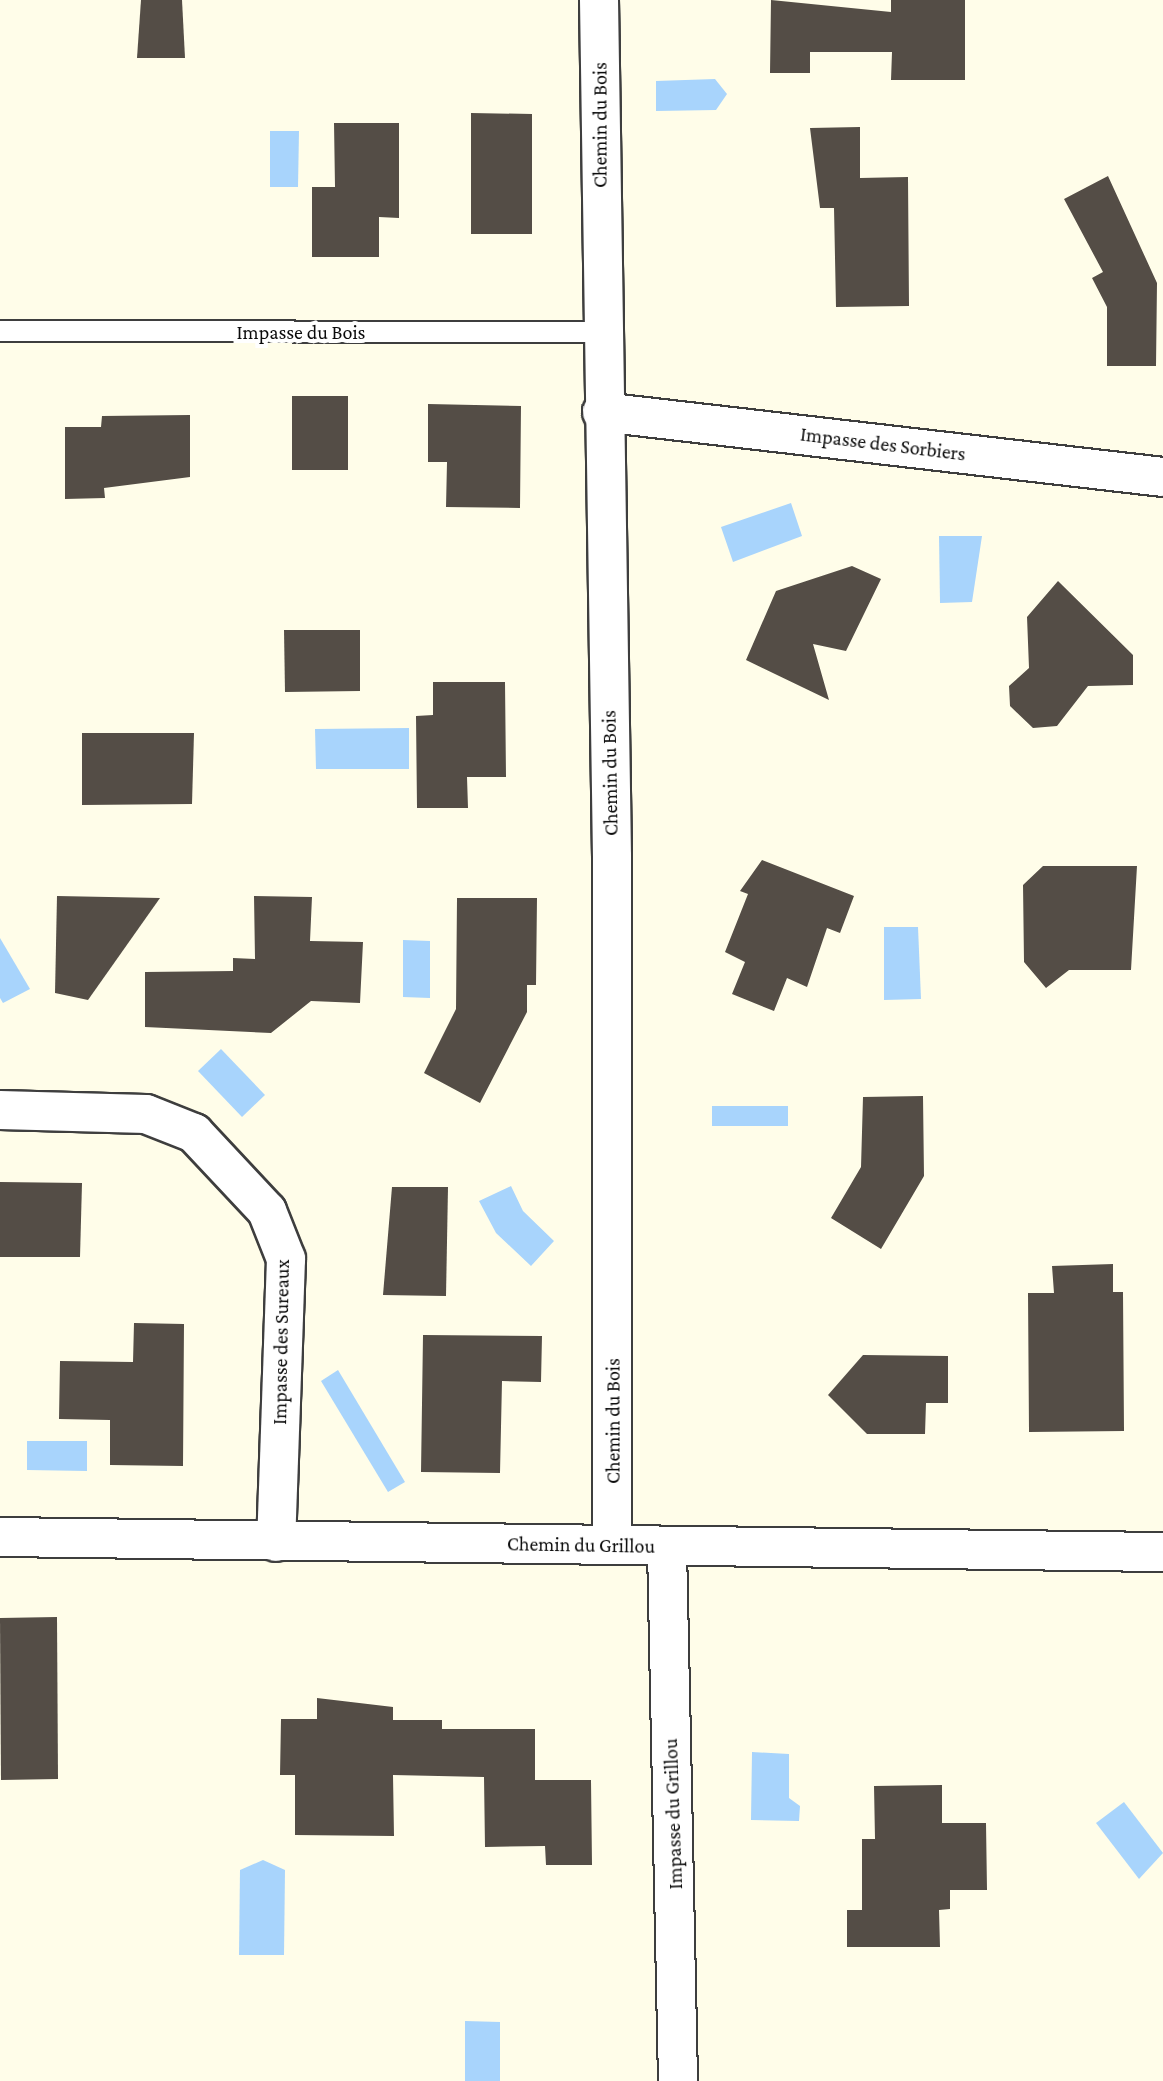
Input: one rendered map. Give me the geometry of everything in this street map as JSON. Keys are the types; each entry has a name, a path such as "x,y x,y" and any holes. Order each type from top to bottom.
{"street":[{"name":"Chemin du Bois","path":"599,0 602,412 612,857 612,1545"},
{"name":"Impasse des Sorbiers","path":"602,412 1163,477"},
{"name":"Impasse des Sureaux","path":"0,1110 146,1114 194,1133 267,1211 286,1259 276,1542"},
{"name":"Chemin du Grillou","path":"0,1537 1163,1552"},
{"name":"Impasse du Grillou","path":"667,1547 678,2081"}],"lane":[{"name":"Impasse du Bois","path":"0,331 601,332"}],"water":[{"path":"715,79 727,94 716,110 656,111 656,81"},
{"path":"270,131 299,131 298,187 270,187"},
{"path":"791,503 802,536 733,562 721,527"},
{"path":"939,536 982,536 972,602 940,603"},
{"path":"409,728 409,769 316,769 315,729"},
{"path":"884,927 918,927 921,999 884,1000"},
{"path":"0,938 30,989 3,1003 0,998"},
{"path":"403,940 430,941 430,998 403,997"},
{"path":"221,1049 265,1095 242,1117 198,1071"},
{"path":"712,1106 788,1106 788,1126 712,1126"},
{"path":"511,1186 523,1211 554,1241 531,1266 496,1233 479,1201"},
{"path":"338,1370 405,1482 388,1492 321,1381"},
{"path":"27,1441 87,1441 87,1471 27,1470"},
{"path":"752,1752 789,1754 789,1798 800,1806 799,1821 751,1820"},
{"path":"1124,1802 1163,1853 1139,1879 1096,1823"},
{"path":"263,1860 285,1870 284,1955 239,1955 240,1870"},
{"path":"465,2021 500,2022 500,2081 465,2081"}],"building":[{"path":"141,0 182,0 185,58 137,58"},
{"path":"771,0 891,12 891,0 965,0 965,80 891,80 892,52 810,52 810,73 770,73"},
{"path":"471,113 532,114 532,234 471,234"},
{"path":"334,123 399,123 399,218 379,217 379,257 312,257 312,187 335,187"},
{"path":"860,127 860,178 908,177 909,306 836,307 834,208 820,208 810,128"},
{"path":"1108,176 1157,283 1156,366 1107,366 1107,307 1092,278 1103,272 1064,199"},
{"path":"292,396 348,396 348,470 292,470"},
{"path":"428,404 521,406 520,508 446,507 447,462 428,462"},
{"path":"190,415 190,477 104,488 105,498 65,499 65,427 101,427 102,416"},
{"path":"852,566 881,579 846,651 813,644 829,700 746,660 776,591"},
{"path":"1058,581 1133,655 1133,685 1088,686 1057,726 1033,728 1010,706 1009,686 1029,668 1027,617"},
{"path":"284,630 360,630 360,691 285,692"},
{"path":"433,682 505,682 506,777 467,777 468,808 417,808 416,716 433,715"},
{"path":"82,733 194,733 192,804 82,805"},
{"path":"762,860 854,896 840,933 827,928 807,987 787,978 774,1011 732,994 745,962 725,952 748,894 740,891"},
{"path":"1043,866 1137,866 1131,970 1069,970 1046,988 1024,962 1023,885"},
{"path":"57,896 160,898 88,1000 55,993"},
{"path":"254,896 312,897 310,941 363,942 360,1003 311,1001 271,1033 145,1027 145,972 233,971 233,958 255,959"},
{"path":"457,898 537,898 536,985 527,985 527,1012 480,1103 424,1073 456,1009"},
{"path":"923,1096 924,1176 881,1249 831,1218 861,1167 863,1097"},
{"path":"0,1182 82,1183 80,1257 0,1257"},
{"path":"392,1187 448,1187 446,1296 383,1295"},
{"path":"1113,1264 1113,1292 1123,1292 1124,1431 1029,1432 1028,1293 1054,1293 1052,1266"},
{"path":"134,1323 184,1324 183,1466 110,1465 110,1420 59,1419 60,1361 133,1362"},
{"path":"423,1335 542,1336 541,1382 502,1381 500,1473 421,1472"},
{"path":"863,1355 948,1356 948,1403 926,1403 925,1434 867,1434 828,1395"},
{"path":"57,1617 58,1779 1,1780 0,1618"},
{"path":"317,1698 393,1707 393,1720 442,1720 442,1729 535,1729 535,1780 591,1780 592,1865 546,1865 545,1846 485,1847 484,1777 393,1775 394,1836 295,1835 295,1775 280,1775 281,1719 317,1719"},
{"path":"942,1785 942,1823 986,1823 987,1890 950,1890 950,1909 939,1910 940,1947 847,1947 847,1910 862,1910 862,1839 875,1839 874,1786"}]}
